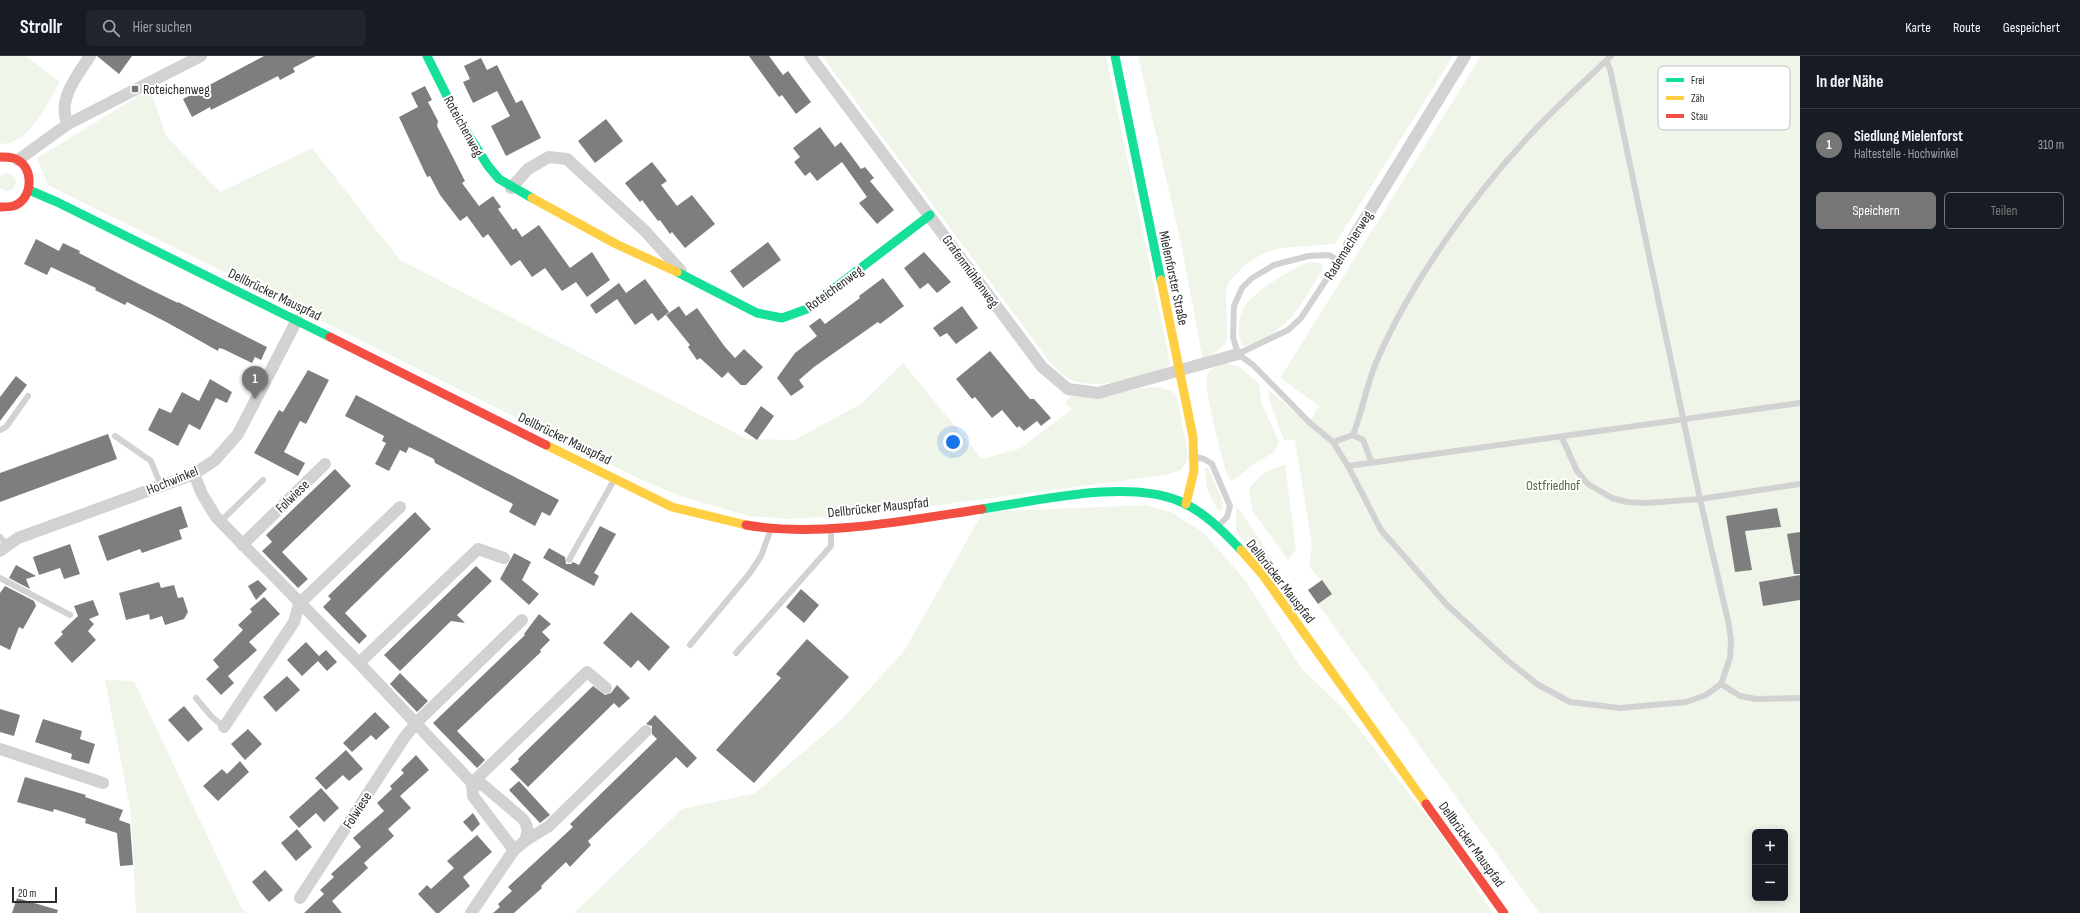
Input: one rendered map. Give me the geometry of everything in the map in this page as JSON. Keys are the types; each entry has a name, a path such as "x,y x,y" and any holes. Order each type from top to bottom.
{"main road":[{"name":"Roteichenweg","path":"427,56 471,141 487,167 499,179 511,188 616,244 684,275 757,314 782,318 807,309 930,215"},
{"name":"Mielenforster Straße","path":"1115,56 1196,457 1192,489 1186,504"},
{"path":"0,157 11,157 18,160 29,173 29,190 25,197 11,207 0,207"},
{"name":"Dellbrücker Mauspfad","path":"29,190 57,202 297,320 672,507 721,520 772,528 848,527 1092,494 1145,492 1164,496 1186,504 1218,526 1262,574 1504,913"}],"street":[{"path":"68,124 64,117 66,97 78,73 90,56"},
{"path":"18,160 37,144 68,124 201,56"},
{"name":"Grafenmühlenweg","path":"810,56 1042,367 1068,389 1098,393 1179,371"},
{"name":"Rademacherweg","path":"1349,245 1465,56"},
{"name":"Roteichenweg","path":"511,188 528,169 549,157 567,159 645,231 684,275"},
{"name":"Hochwinkel","path":"3,544 194,474 215,460 238,434 297,320"},
{"name":"Rademacherweg","path":"1179,371 1238,354"},
{"name":"Folwiese","path":"242,544 325,464"},
{"path":"194,474 202,494 220,522 299,604 359,663 472,783 482,785 524,819 527,824 528,832 525,841"},
{"path":"224,727 294,622 299,604 400,507"},
{"path":"359,663 478,549 504,558"},
{"name":"Folwiese","path":"300,898 404,738 416,723 522,620"},
{"path":"472,783 587,672 606,688"},
{"path":"471,913 514,850 525,841 549,826 646,732"},
{"path":"0,749 103,783"},
{"path":"472,783 473,796 514,850"}],"lane":[{"path":"1353,434 1375,365 1415,288 1445,242 1483,191 1530,135 1611,56"},
{"path":"1339,261 1329,255 1308,256 1274,265 1252,278 1242,288 1234,306 1233,337 1238,354 1253,365 1309,422 1333,442 1348,466 1381,530 1428,586 1508,661 1537,684 1570,702 1620,708 1686,702 1706,695 1721,684 1730,658 1731,641 1610,69 1606,61"},
{"name":"Rademacherweg","path":"1238,354 1288,330 1301,318 1349,245"},
{"path":"0,430 6,427 28,396"},
{"path":"1348,466 1562,438 1800,403"},
{"path":"1333,442 1353,434"},
{"path":"1353,434 1363,440 1372,463"},
{"path":"115,436 151,461 161,486"},
{"path":"1562,438 1569,457 1577,471 1588,484 1612,498 1627,502 1647,503 1700,499 1800,484"},
{"path":"1196,457 1204,459 1212,464 1230,506 1227,517 1218,526"},
{"path":"569,560 615,478"},
{"path":"220,522 263,480"},
{"path":"736,653 831,546 830,527"},
{"path":"690,645 750,572 761,556 772,528"},
{"path":"0,578 70,615"},
{"path":"1721,684 1740,696 1756,699 1800,698"},
{"path":"196,698 211,716 224,727"}],"green space":[{"path":"0,56 26,56 60,82 43,111 29,130 11,142 0,144"},
{"path":"822,56 1106,56 1170,362 1168,368 1132,379 1106,384 1080,383 1069,379 1061,373 1049,361"},
{"path":"1138,56 1453,56 1335,244 1280,248 1262,254 1244,266 1228,283 1226,295 1227,339 1225,345 1203,361 1182,248"},
{"name":"Ostfriedhof","path":"1481,56 1800,56 1800,913 1539,913 1318,604 1332,594 1309,566 1312,545 1295,440 1284,440 1268,395 1268,389 1308,424 1319,406 1280,378"},
{"path":"150,89 166,136 220,192 312,148 400,260 747,439 795,440 862,403 903,363 982,459 1021,448 1071,410 1065,403 1073,392 1102,395 1149,387 1167,389 1176,394 1189,458 1181,470 1166,475 864,515 788,519 749,516 680,496 644,481 48,185 37,158"},
{"path":"4,174 10,174 15,179 15,185 10,190 4,190 -1,185 -1,179"},
{"path":"1310,262 1322,263 1323,268 1300,306 1282,326 1271,334 1243,347 1239,333 1239,323 1243,309 1247,303 1273,281"},
{"path":"1224,363 1238,366 1259,383 1261,402 1279,442 1274,452 1252,465 1236,479 1231,481 1226,472 1217,438 1210,408 1207,383 1207,376 1210,371"},
{"path":"1285,465 1296,549 1288,560 1253,512 1249,490 1256,480 1264,473 1273,468"},
{"path":"1208,467 1223,502 1223,508 1220,512 1210,497 1207,487 1205,469"},
{"path":"1146,505 1171,512 1204,533 1245,580 1302,669 1343,708 1441,835 1493,913 574,913 682,809 755,793 841,720 904,651 983,512"},
{"path":"1236,505 1274,561 1266,565 1236,532"},
{"path":"105,680 134,681 240,905 246,913 136,913 131,813"}],"building":[{"path":"97,56 132,56 119,74"},
{"path":"264,56 316,56 293,68 295,72 280,80 278,76 211,110 210,107 192,117 183,99"},
{"path":"749,56 769,56 783,75 788,71 811,102 796,114 782,95 779,97"},
{"path":"481,58 487,70 497,65 516,103 522,100 541,138 506,156 491,126 510,116 497,91 473,103 463,82 470,79 464,66"},
{"path":"425,86 432,100 428,102 438,121 437,126 465,181 462,183 479,206 493,196 501,207 498,209 513,230 516,228 522,237 539,225 570,268 592,252 610,280 587,297 576,282 562,291 545,268 532,277 520,260 511,266 488,234 483,238 467,216 460,221 440,195 430,176 427,177 399,117 418,107 411,93"},
{"path":"606,119 623,141 595,163 578,141"},
{"path":"820,127 835,147 841,142 861,169 865,167 874,178 870,181 894,210 877,224 859,203 867,197 842,162 817,181 810,172 805,176 794,162 800,157 793,148"},
{"path":"652,162 667,181 661,185 677,206 692,195 715,224 685,248 672,232 670,234 660,220 658,221 642,200 640,202 625,183"},
{"path":"36,239 59,251 63,243 80,251 79,253 141,285 267,347 261,360 255,357 252,363 223,349 219,348 218,351 127,302 125,305 95,290 96,288 51,267 47,275 24,264"},
{"path":"768,242 781,260 743,288 730,271"},
{"path":"924,252 951,282 937,293 928,283 920,289 904,268"},
{"path":"883,278 904,306 880,324 878,322 814,367 799,380 804,387 791,396 777,378 795,353 817,336 809,326 820,318 825,324 860,298 859,296"},
{"path":"645,279 669,312 658,321 652,313 635,325 617,299 596,314 590,305 619,283 626,293"},
{"path":"679,306 686,316 697,308 725,347 735,358 744,349 763,367 746,385 741,385 728,372 722,378 700,358 697,360 688,347 690,345 666,315"},
{"path":"962,306 978,328 956,344 947,333 940,337 933,328"},
{"path":"990,351 1030,399 1034,399 1051,418 1041,426 1037,421 1024,431 1019,426 1017,428 1002,410 992,418 975,397 972,399 956,379"},
{"path":"308,370 329,380 306,424 300,421 284,452 305,463 298,476 254,453 279,410 283,412"},
{"path":"16,376 27,385 0,421 0,397"},
{"path":"210,379 232,392 227,403 216,398 200,430 189,424 178,446 148,430 159,408 171,413 182,392 199,401"},
{"path":"356,395 559,500 550,516 542,512 535,526 509,512 513,504 435,463 434,459 409,447 406,453 400,450 389,471 375,464 386,443 382,441 384,436 345,416"},
{"path":"761,406 774,416 757,440 744,431"},
{"path":"108,434 117,459 0,502 0,473"},
{"path":"335,469 351,486 282,552 308,579 298,588 262,551 272,542 266,535"},
{"path":"181,506 188,527 179,530 182,539 142,553 140,549 107,561 98,536"},
{"path":"1777,508 1781,527 1745,531 1752,570 1735,572 1726,516"},
{"path":"415,512 431,529 345,613 367,636 359,644 323,607 331,599 328,596"},
{"path":"600,526 616,534 594,573 599,576 594,586 543,558 549,548 565,557 566,564 571,564 573,562 579,565"},
{"path":"1800,532 1800,574 1794,574 1787,534"},
{"path":"70,544 80,574 64,579 60,568 39,575 33,557"},
{"path":"514,553 531,562 522,580 539,594 529,605 500,579"},
{"path":"16,565 36,576 26,579 30,589 9,578"},
{"path":"476,566 492,581 457,615 465,623 451,621 400,671 384,655"},
{"path":"1800,575 1800,600 1763,606 1759,582"},
{"path":"258,580 267,589 256,600 248,586"},
{"path":"1322,580 1332,594 1318,604 1308,590"},
{"path":"159,582 161,588 174,585 178,598 183,597 188,612 184,619 165,625 162,616 150,620 149,614 126,620 119,593"},
{"path":"5,586 34,601 36,606 23,629 19,627 10,650 0,645 0,593"},
{"path":"801,589 819,605 804,623 786,607"},
{"path":"264,597 280,614 249,642 257,650 228,676 234,683 221,695 206,679 219,667 213,660 243,630 238,625 252,612 250,609"},
{"path":"93,600 99,615 89,619 94,624 88,631 96,640 72,663 54,643 63,634 61,632 78,616 74,606"},
{"path":"631,612 670,647 649,671 638,660 631,668 603,643"},
{"path":"539,614 551,624 542,632 550,640 540,650 541,652 457,731 485,760 477,768 433,723 525,635 524,634"},
{"path":"807,639 849,677 754,783 716,750 781,678 776,674"},
{"path":"306,642 319,656 326,650 337,662 327,671 318,661 302,676 287,660"},
{"path":"400,673 428,701 417,712 390,684"},
{"path":"287,676 300,690 276,712 263,697"},
{"path":"617,685 630,698 619,708 614,703 528,787 510,769 519,761 518,759 593,686 605,695 611,693"},
{"path":"184,706 203,729 188,742 168,720"},
{"path":"0,709 20,715 14,736 0,732"},
{"path":"375,712 390,727 376,740 371,735 352,752 343,743"},
{"path":"655,715 697,758 687,768 676,757 588,841 591,845 570,867 566,862 541,886 542,888 514,913 493,913 500,907 498,904 512,891 508,887 573,827 570,824 657,739 652,734 652,726 646,724"},
{"path":"43,719 82,731 80,739 95,744 89,764 71,759 72,754 35,742"},
{"path":"248,729 262,744 245,760 231,744"},
{"path":"346,750 363,769 349,781 343,775 326,790 315,778"},
{"path":"416,755 429,770 400,796 411,808 388,829 394,836 364,863 368,868 332,901 342,913 304,913 324,894 320,890 334,877 331,874 361,847 353,838 384,811 377,803 392,789 390,786 404,773 401,770"},
{"path":"240,761 249,772 218,801 203,786 222,769 227,774"},
{"path":"25,777 86,795 85,797 123,810 119,820 130,824 133,865 120,866 117,833 85,823 86,819 54,809 53,812 17,802"},
{"path":"519,781 550,815 540,823 509,790"},
{"path":"321,788 339,808 324,822 316,813 299,828 289,817"},
{"path":"473,813 480,824 472,832 463,822"},
{"path":"297,829 312,847 296,861 281,843"},
{"path":"477,835 492,852 463,877 470,886 439,913 436,913 418,894 427,885 431,889 454,868 447,861"},
{"path":"265,870 283,890 269,902 252,882"},
{"path":"17,898 58,910 57,913 12,913"}],"traffic: fast":[{"path":"427,56 459,120 488,166 499,179 532,198"},
{"path":"1115,56 1161,280"},
{"path":"29,190 57,202 330,337"},
{"path":"677,272 757,313 782,318 807,309 930,215"},
{"path":"982,509 1082,494 1134,492 1158,495 1179,501 1196,510 1220,529 1241,550"}],"traffic: slow":[{"path":"532,198 616,244 677,272"},
{"path":"1161,280 1193,437 1194,471 1186,504"},
{"path":"546,445 672,507 746,525"},
{"path":"1241,550 1262,574 1426,804"}],"traffic: jam":[{"path":"0,157 13,158 20,162 25,167 29,182 25,197 20,202 13,206 0,207"},
{"path":"330,337 546,445"},
{"path":"746,525 803,530 834,529 982,509"},
{"path":"1426,804 1504,913"}],"place":[{"name":"Roteichenweg","path":"135,89"},
{"name":"Siedlung Mielenforst","path":"255,399"}]}
